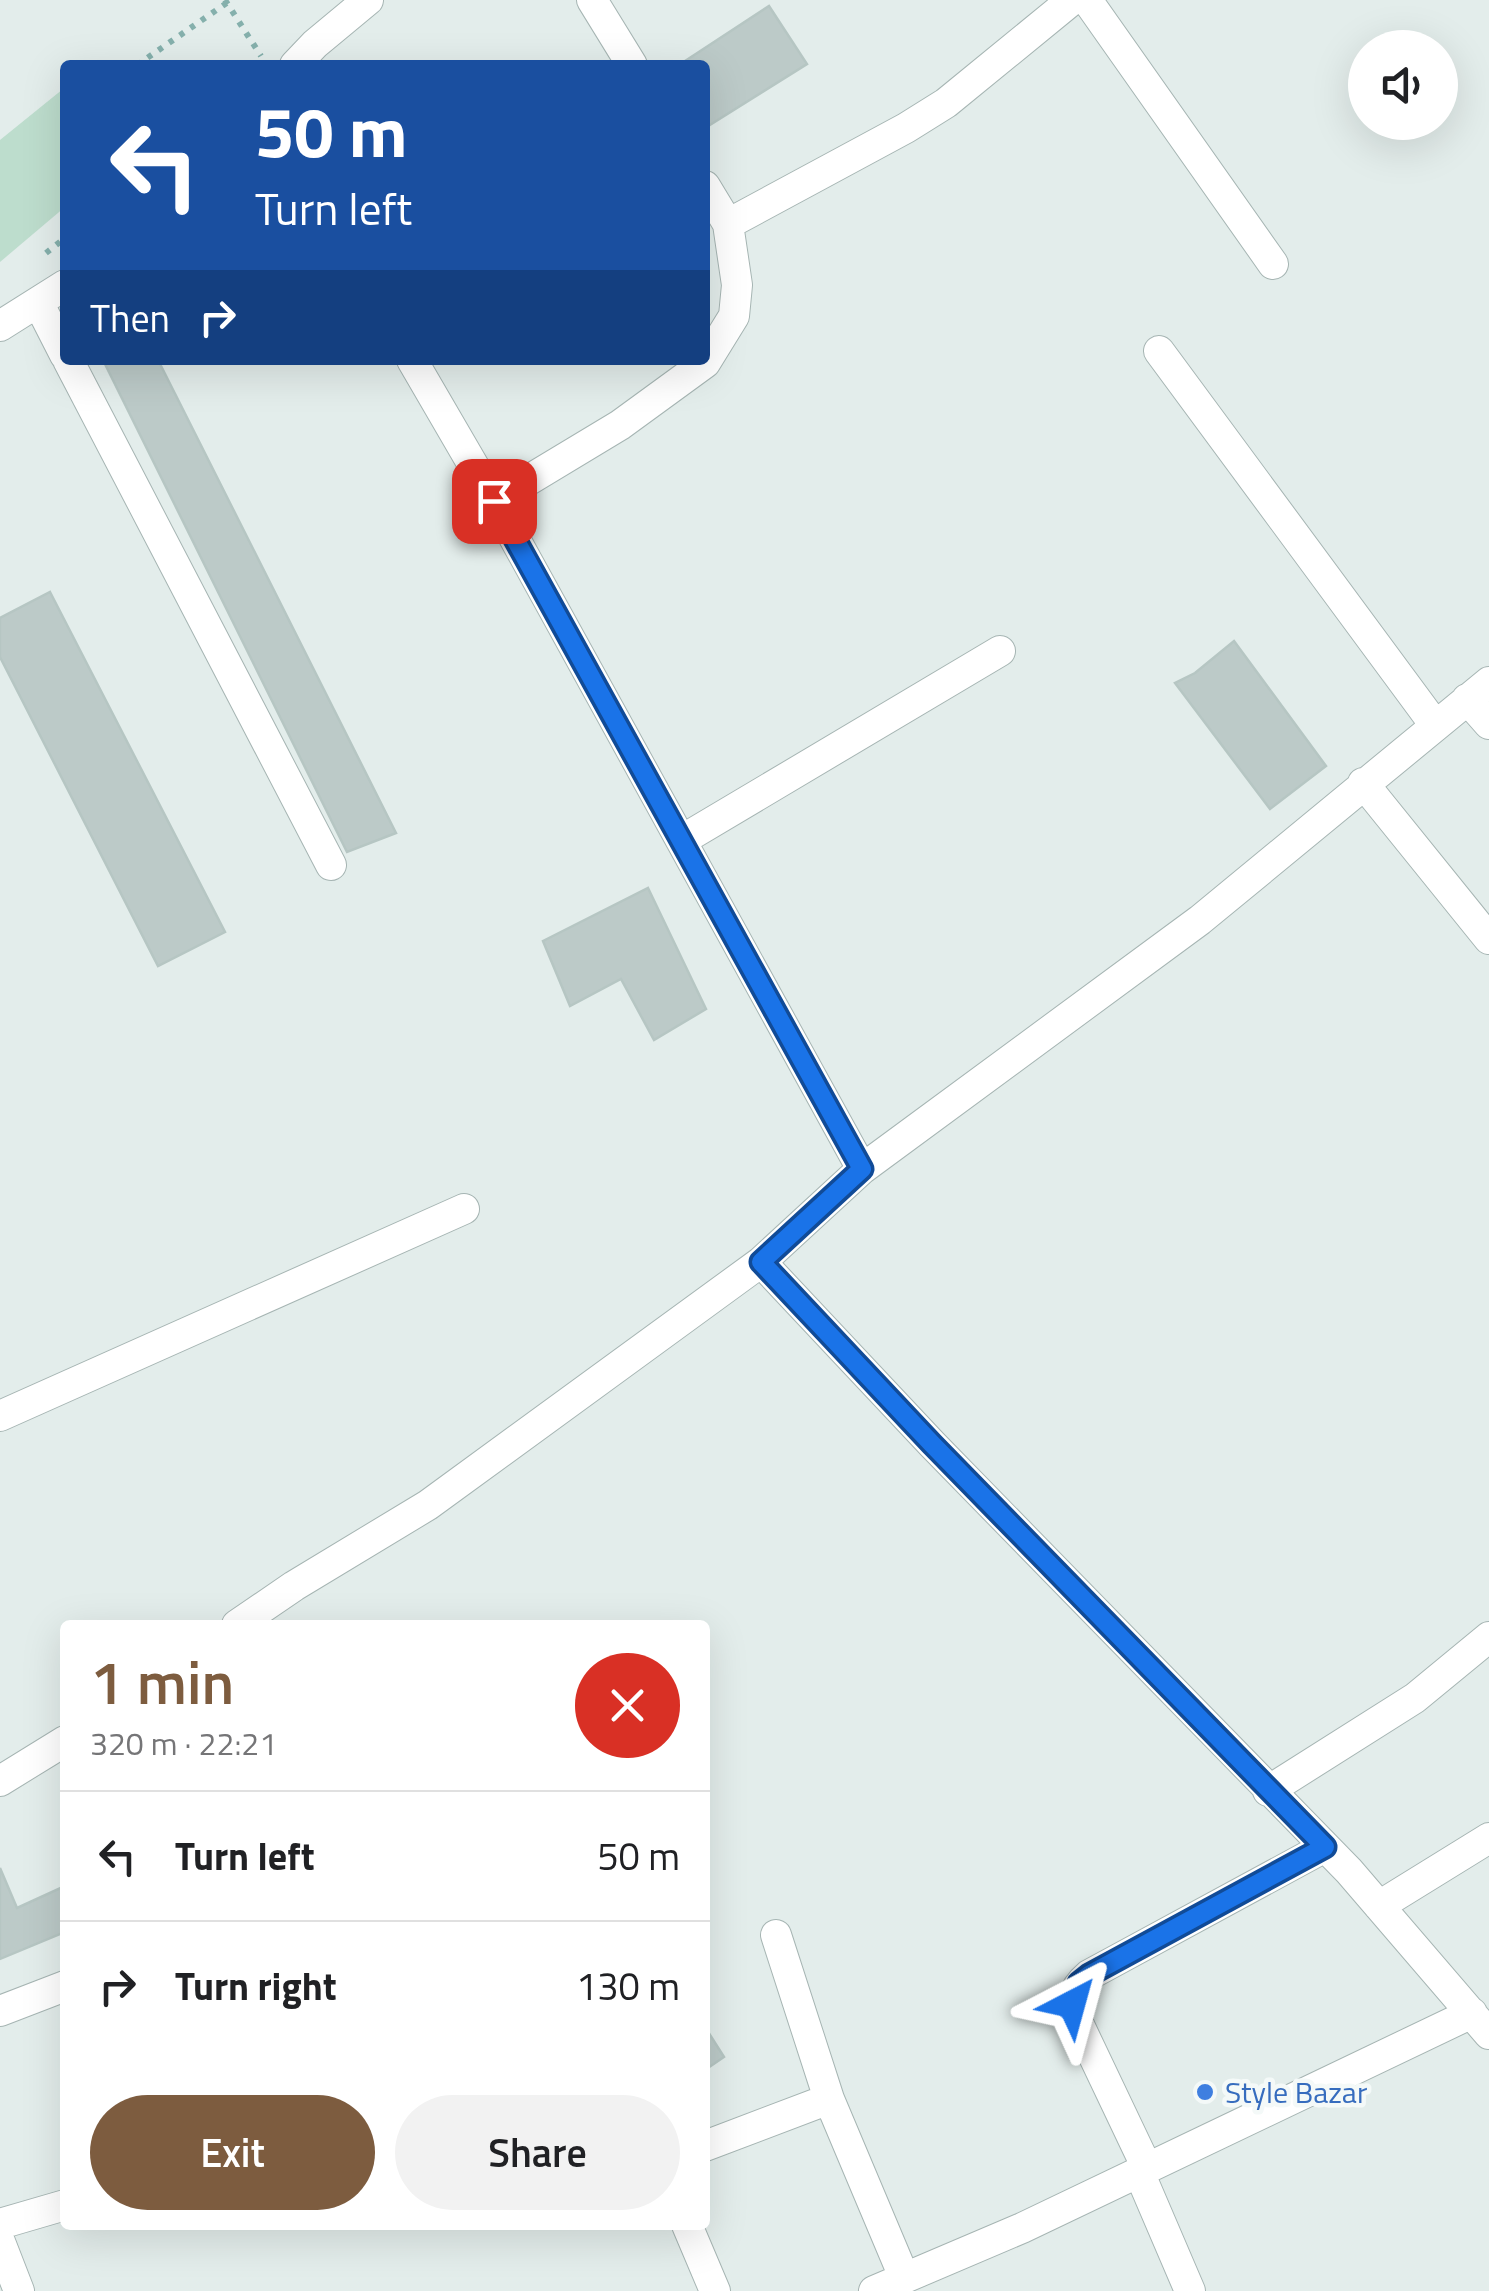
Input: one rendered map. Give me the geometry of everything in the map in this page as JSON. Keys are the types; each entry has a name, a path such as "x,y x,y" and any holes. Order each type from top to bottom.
{"street":[{"path":"301,60 368,0"},
{"path":"592,0 629,60"},
{"path":"728,224 906,128 946,102 1072,0"},
{"path":"1087,0 1272,264"},
{"path":"710,194 728,224 736,285 734,316 710,355"},
{"path":"0,326 60,288"},
{"path":"38,302 60,345"},
{"path":"1159,352 1434,725"},
{"path":"70,365 330,865"},
{"path":"415,365 494,501 862,1169"},
{"path":"494,501 620,425 702,365"},
{"path":"682,840 1000,651"},
{"path":"245,1620 428,1505 761,1262 862,1169 1200,920 1478,690 1489,724"},
{"path":"1363,783 1489,939"},
{"path":"0,1416 464,1209"},
{"path":"761,1262 1325,1847 1484,2028 1143,2170 1022,2228 874,2291"},
{"path":"1268,1790 1415,1698 1489,1637"},
{"path":"0,1781 60,1744"},
{"path":"1379,1906 1489,1838"},
{"path":"1190,2291 1072,2004 1079,1983 1089,1975 1325,1847"},
{"path":"776,1935 830,2099 904,2276"},
{"path":"0,2011 60,1988"},
{"path":"710,2144 830,2099"},
{"path":"0,2224 60,2206"},
{"path":"690,2230 715,2291"},
{"path":"0,2242 19,2291"}],"path":[{"path":"143,60 228,1 264,60"}],"green space":[{"path":"60,91 60,211 0,262 0,140"}],"building":[{"path":"769,6 807,64 710,125 710,60 687,60"},
{"path":"105,365 161,365 396,833 347,852"},
{"path":"50,592 225,932 158,966 0,657 0,618"},
{"path":"1234,641 1326,766 1270,809 1175,683 1195,673"},
{"path":"648,888 706,1009 654,1040 621,979 570,1006 543,941"},
{"path":"0,1868 17,1908 60,1888 60,1934 0,1959"},
{"path":"710,2035 724,2057 710,2067"}],"place":[{"name":"Style Bazar","path":"1205,2092"}],"route":[{"path":"494,501 862,1169 761,1262 932,1444 1325,1847 1089,1975 1079,1983 1072,2004"}]}
